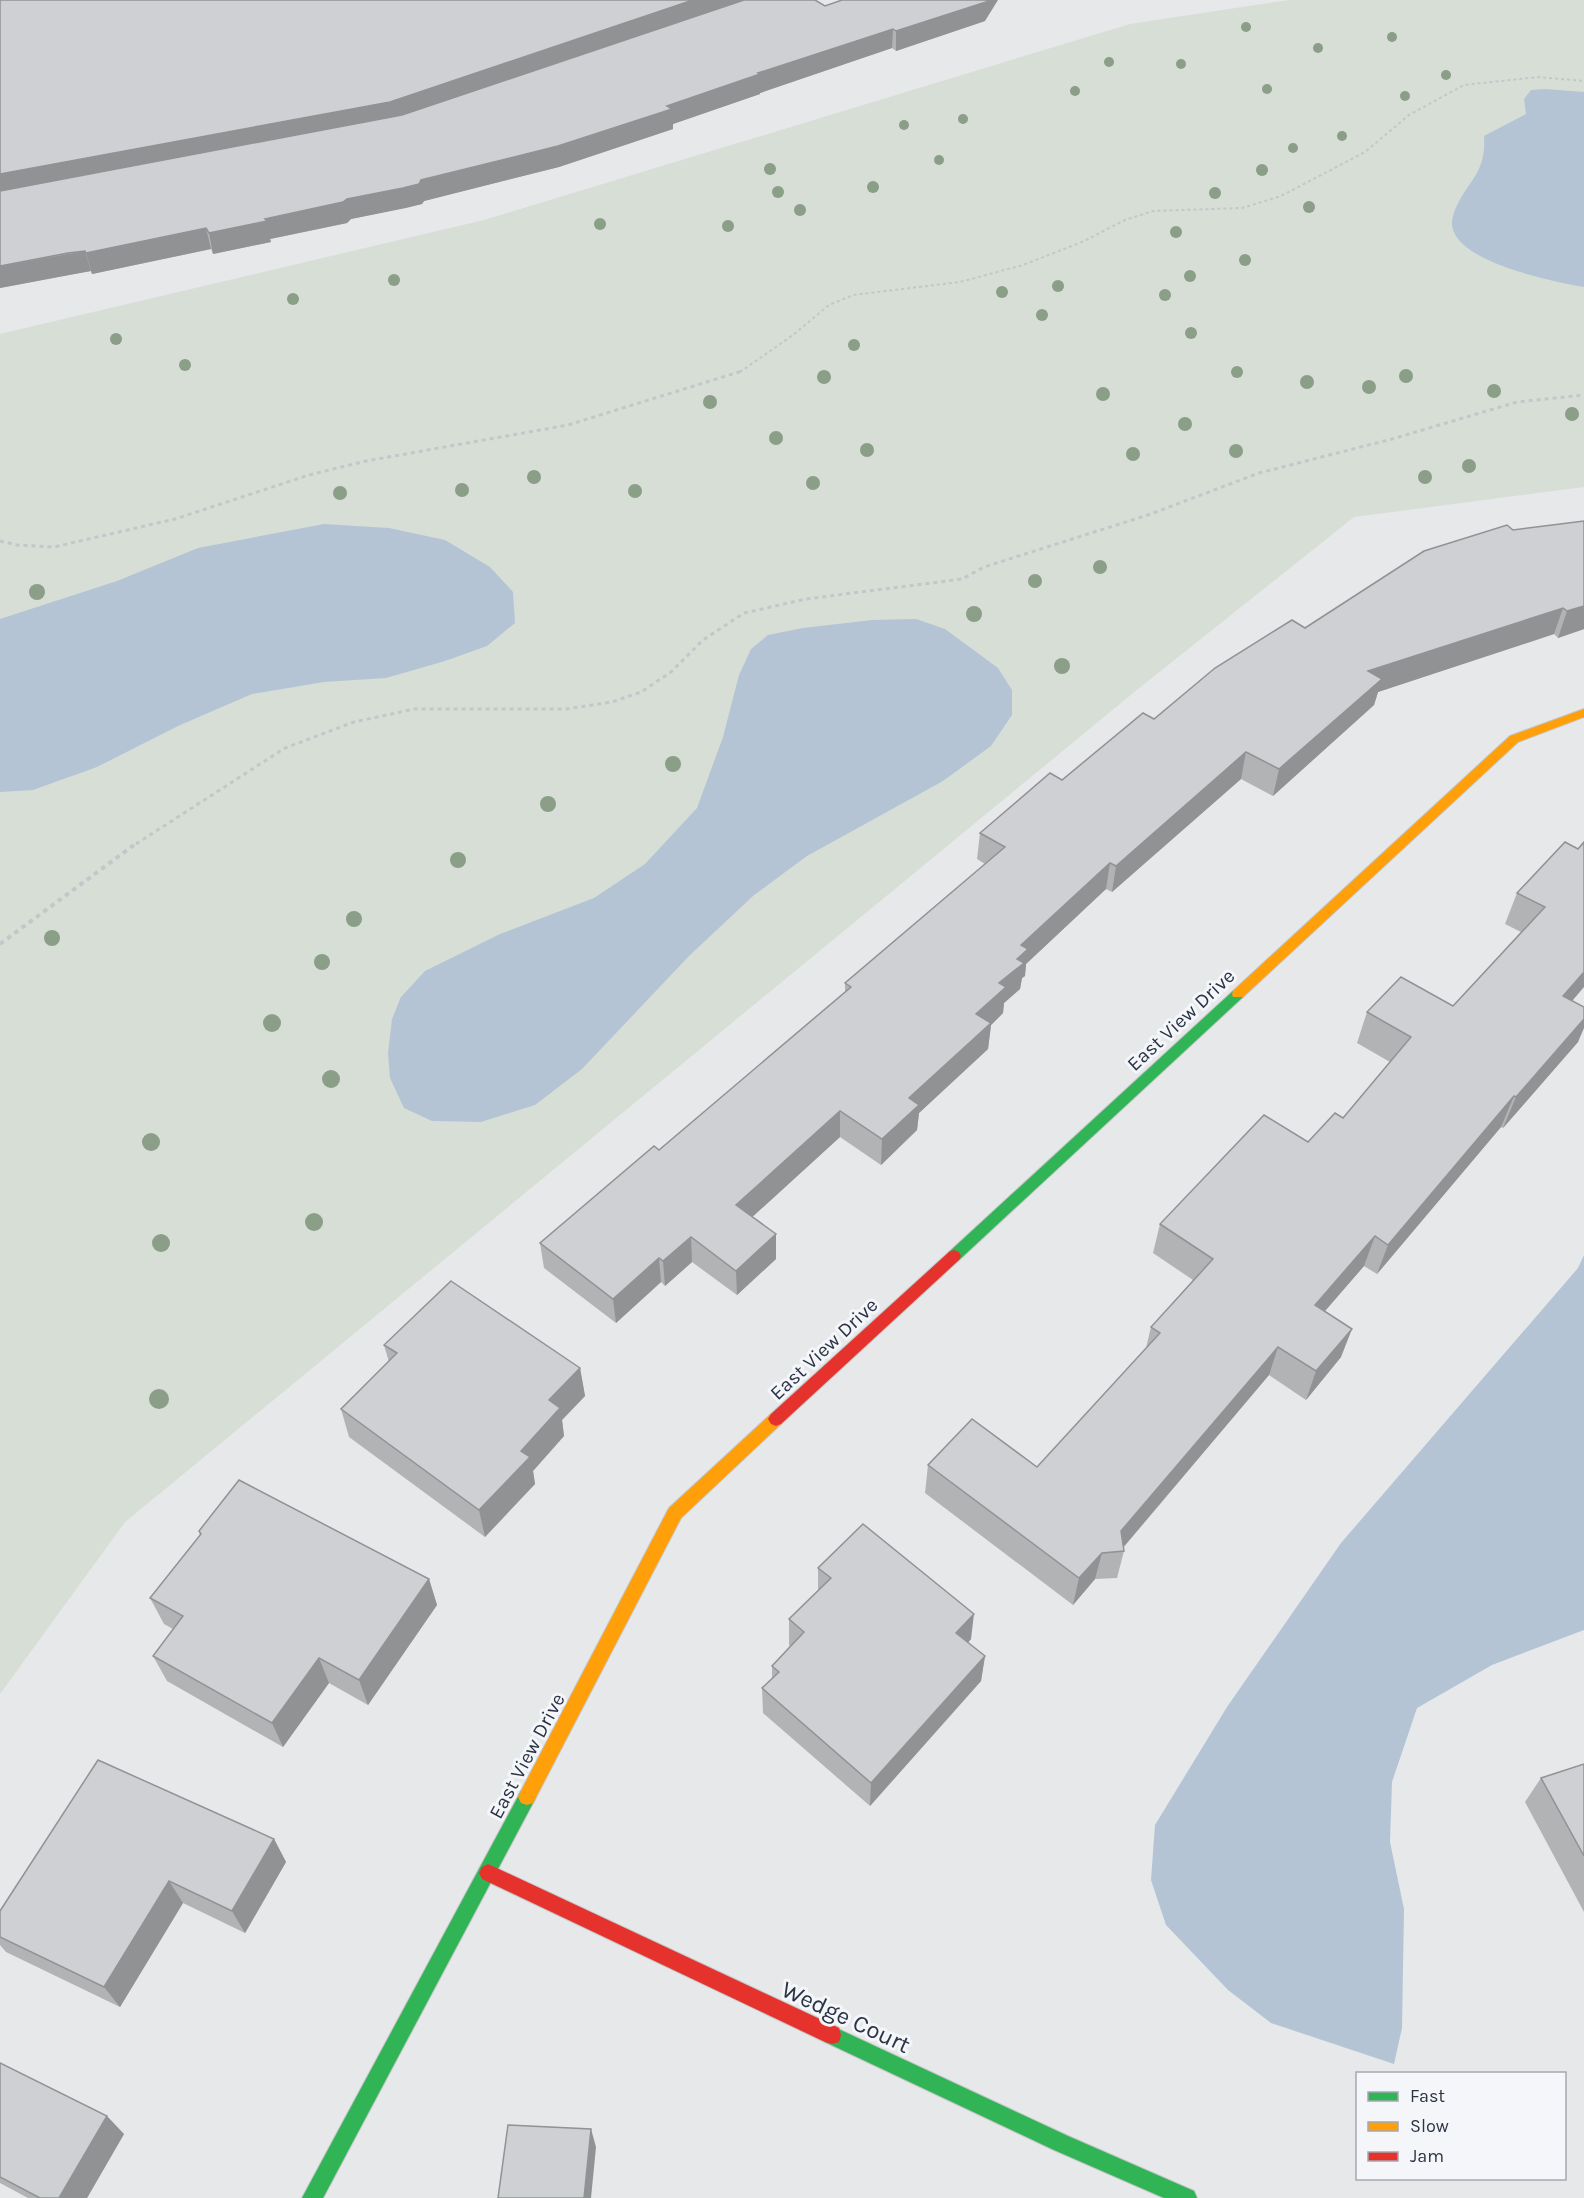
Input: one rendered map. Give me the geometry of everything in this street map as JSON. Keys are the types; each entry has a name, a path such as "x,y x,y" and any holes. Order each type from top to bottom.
{"street":[{"name":"East View Drive","path":"312,2198 488,1873 675,1513 1514,739 1584,713"},
{"name":"Wedge Court","path":"488,1873 1061,2143 1187,2198"}],"path":[{"path":"0,541 17,545 54,547 175,519 309,475 366,461 568,425 738,374 829,305 853,296 960,282 1012,268 1082,242 1125,220 1153,212 1242,208 1281,196 1365,152 1409,115 1464,84 1538,77 1584,81"},
{"path":"0,944 118,855 285,748 354,722 414,709 566,710 612,702 641,692 671,672 704,640 744,613 806,599 962,579 984,567 1148,514 1259,473 1392,439 1517,402 1584,396"}],"shaded area":[{"path":"1289,0 1584,0 1584,487 1354,517 1138,689 125,1522 0,1694 0,334 484,220 1130,24"}],"water":[{"path":"1531,90 1584,92 1584,287 1549,280 1503,266 1464,245 1454,231 1453,216 1457,205 1482,161 1484,136 1526,114 1524,99"},
{"path":"324,524 389,528 445,540 490,567 513,592 515,623 487,646 386,678 324,682 252,694 178,726 97,767 33,790 0,792 0,619 117,581 198,548"},
{"path":"916,619 945,629 998,668 1012,690 1012,715 991,746 943,781 807,856 753,896 689,956 582,1069 535,1105 481,1122 432,1121 404,1108 390,1078 388,1053 392,1019 401,997 425,971 500,934 594,898 645,864 697,808 723,737 739,675 751,649 768,635 803,628 872,620"},
{"path":"1584,1255 1584,1630 1492,1665 1417,1708 1392,1782 1390,1842 1404,1909 1402,2028 1394,2064 1271,2023 1228,1990 1166,1925 1151,1880 1155,1825 1227,1707 1341,1543 1578,1268"}],"building":[{"path":"0,0 693,0 390,102 0,174"},
{"path":"744,0 815,0 825,6 842,0 988,0 758,73 760,74 667,106 672,109 558,146 421,180 419,184 209,233 206,228 86,253 85,251 68,253 0,266 0,191 402,115"},
{"path":"1584,521 1584,606 1567,611 1563,608 1368,671 1382,679 1279,769 1246,752 1116,866 1110,863 1021,945 1028,949 1017,959 1024,963 999,983 1006,987 976,1014 991,1023 909,1098 919,1105 882,1139 840,1111 736,1205 776,1234 736,1271 691,1237 663,1261 659,1258 613,1299 540,1243 654,1146 659,1150 851,987 845,983 1005,847 980,833 1050,773 1062,780 1143,713 1154,719 1215,668 1292,620 1305,628 1424,551 1507,525 1513,530"},
{"path":"1565,842 1578,849 1584,842 1584,972 1563,996 1584,1007 1584,1019 1516,1097 1514,1096 1388,1245 1375,1236 1315,1305 1352,1329 1316,1371 1278,1347 1121,1531 1124,1551 1102,1553 1079,1578 928,1465 972,1419 1037,1467 1160,1333 1151,1327 1213,1259 1160,1224 1264,1115 1308,1142 1335,1113 1343,1118 1411,1037 1367,1012 1401,977 1453,1006 1545,907 1517,893"},
{"path":"451,1281 580,1368 549,1400 560,1408 521,1451 530,1457 479,1510 341,1409 397,1353 384,1345"},
{"path":"239,1480 429,1579 359,1680 319,1658 272,1723 153,1656 183,1616 150,1598 201,1534 199,1531"},
{"path":"863,1524 974,1614 956,1633 985,1656 871,1783 762,1688 779,1672 772,1666 804,1632 789,1619 831,1578 818,1568"},
{"path":"98,1760 274,1839 232,1911 169,1881 104,1987 0,1937 0,1911"},
{"path":"1584,1764 1584,1856 1541,1778"},
{"path":"0,2063 107,2116 59,2198 40,2198 0,2177"},
{"path":"508,2125 591,2129 584,2198 498,2198"}],"traffic: fast":[{"path":"954,1256 1238,994"},
{"path":"312,2198 527,1797"},
{"path":"832,2035 1061,2143 1187,2198"}],"traffic: slow":[{"path":"1238,994 1514,739 1584,713"},
{"path":"527,1797 675,1513 776,1419"}],"traffic: jam":[{"path":"776,1419 954,1256"},
{"path":"488,1873 832,2035"}]}
